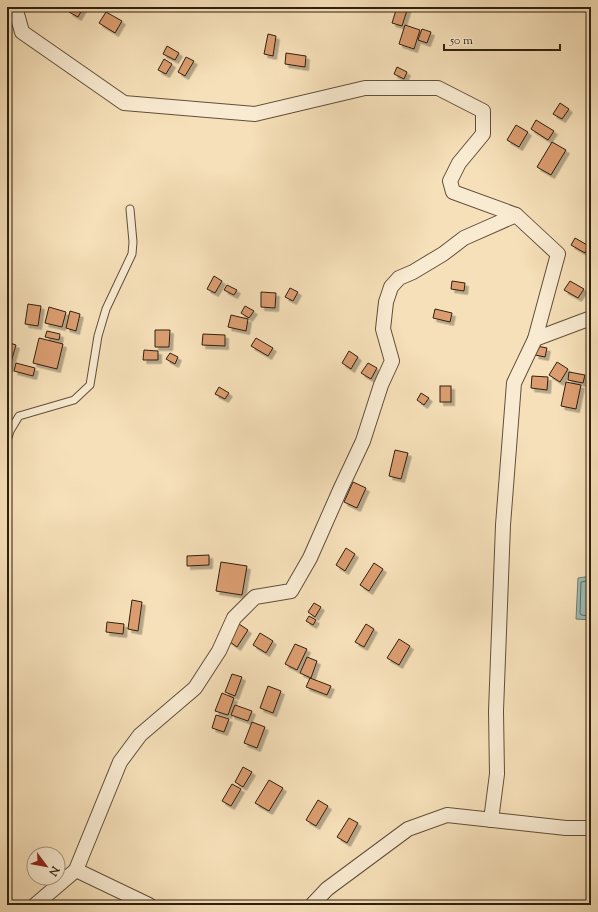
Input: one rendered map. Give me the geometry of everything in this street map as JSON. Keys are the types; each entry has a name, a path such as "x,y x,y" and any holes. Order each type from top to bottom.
{"street":[{"path":"15,7 22,32 124,103 255,114 366,88 438,88 483,111 483,134 459,163 450,181 452,192 516,215 558,254 535,339 514,383 503,525 496,711 497,774 491,820"},
{"path":"35,905 76,870 120,762 140,735 195,688 219,651 234,618 255,597 291,591 310,558 363,441 381,385 392,361 383,329 386,302 391,287 399,278 413,272 443,254 464,238 516,215"},
{"path":"535,339 591,318"},
{"path":"312,905 327,889 408,829 447,815 566,828 591,828"},
{"path":"76,870 149,905"}],"lane":[{"path":"7,441 10,431 19,416 74,400 90,385 98,336 106,309 132,254 134,242 130,209"}],"water":[{"path":"591,576 591,620 576,619 578,578"}],"building":[{"path":"72,7 83,8 78,17 69,12"},
{"path":"397,7 408,7 402,26 392,23"},
{"path":"106,12 122,21 115,33 99,23"},
{"path":"405,25 420,30 414,49 399,44"},
{"path":"422,29 431,32 427,43 418,40"},
{"path":"268,34 276,36 273,56 264,54"},
{"path":"167,46 179,53 175,60 163,54"},
{"path":"286,53 306,56 305,67 285,64"},
{"path":"186,57 194,61 185,76 178,72"},
{"path":"164,59 172,64 166,74 158,70"},
{"path":"397,67 407,72 404,79 394,74"},
{"path":"560,103 569,109 562,119 553,114"},
{"path":"536,120 554,131 548,140 531,129"},
{"path":"516,125 528,132 519,147 507,140"},
{"path":"552,142 566,150 551,175 537,167"},
{"path":"575,238 589,246 585,253 571,245"},
{"path":"214,276 222,281 215,293 207,289"},
{"path":"452,281 465,283 464,291 451,289"},
{"path":"570,281 584,289 578,298 564,290"},
{"path":"227,285 237,290 234,295 224,290"},
{"path":"290,288 298,292 293,301 285,297"},
{"path":"261,292 276,293 275,308 261,307"},
{"path":"28,304 41,306 38,326 25,324"},
{"path":"245,306 254,311 249,318 241,313"},
{"path":"49,307 66,312 62,327 45,323"},
{"path":"435,309 452,313 450,322 433,318"},
{"path":"70,311 80,314 76,331 66,328"},
{"path":"231,315 248,319 246,331 228,327"},
{"path":"155,330 170,330 169,347 155,347"},
{"path":"47,331 60,334 59,340 45,337"},
{"path":"203,334 225,335 225,346 202,345"},
{"path":"39,338 63,344 57,369 33,363"},
{"path":"256,338 273,348 268,356 251,346"},
{"path":"7,342 16,345 9,369 7,369"},
{"path":"537,346 547,348 545,357 535,355"},
{"path":"144,350 158,351 158,360 143,360"},
{"path":"349,351 358,357 351,369 342,363"},
{"path":"170,353 178,357 175,364 166,359"},
{"path":"557,362 568,369 560,382 549,375"},
{"path":"16,363 35,368 33,376 14,371"},
{"path":"368,363 377,368 371,379 361,373"},
{"path":"569,372 585,375 583,383 568,380"},
{"path":"532,376 548,377 547,390 531,388"},
{"path":"566,382 581,385 576,409 561,406"},
{"path":"440,386 451,386 451,402 440,402"},
{"path":"219,387 229,393 225,399 215,394"},
{"path":"421,393 429,398 424,405 417,400"},
{"path":"395,450 408,453 401,479 389,476"},
{"path":"353,482 366,488 357,508 344,502"},
{"path":"346,548 355,554 345,571 336,565"},
{"path":"209,555 209,565 187,566 187,556"},
{"path":"221,562 247,566 242,595 216,591"},
{"path":"374,563 383,569 369,591 360,585"},
{"path":"132,600 142,602 138,631 128,629"},
{"path":"314,603 321,607 315,617 308,612"},
{"path":"309,616 316,620 313,625 306,621"},
{"path":"107,622 124,624 123,634 106,632"},
{"path":"236,622 248,630 237,647 226,639"},
{"path":"366,624 374,629 364,647 355,642"},
{"path":"260,633 273,641 266,653 253,645"},
{"path":"399,639 410,646 399,665 387,658"},
{"path":"295,644 307,649 297,670 285,664"},
{"path":"307,657 317,661 311,678 300,673"},
{"path":"232,674 242,677 235,696 225,692"},
{"path":"310,678 331,686 327,695 306,687"},
{"path":"268,686 281,691 273,713 260,708"},
{"path":"222,693 234,698 228,715 215,711"},
{"path":"235,705 252,711 248,721 231,715"},
{"path":"216,715 229,719 224,732 212,728"},
{"path":"252,722 265,727 257,748 244,743"},
{"path":"243,767 252,772 243,787 235,782"},
{"path":"269,780 283,788 269,811 255,803"},
{"path":"232,784 241,789 231,806 222,801"},
{"path":"318,800 328,806 316,826 306,820"},
{"path":"349,818 358,823 347,843 337,837"}]}
